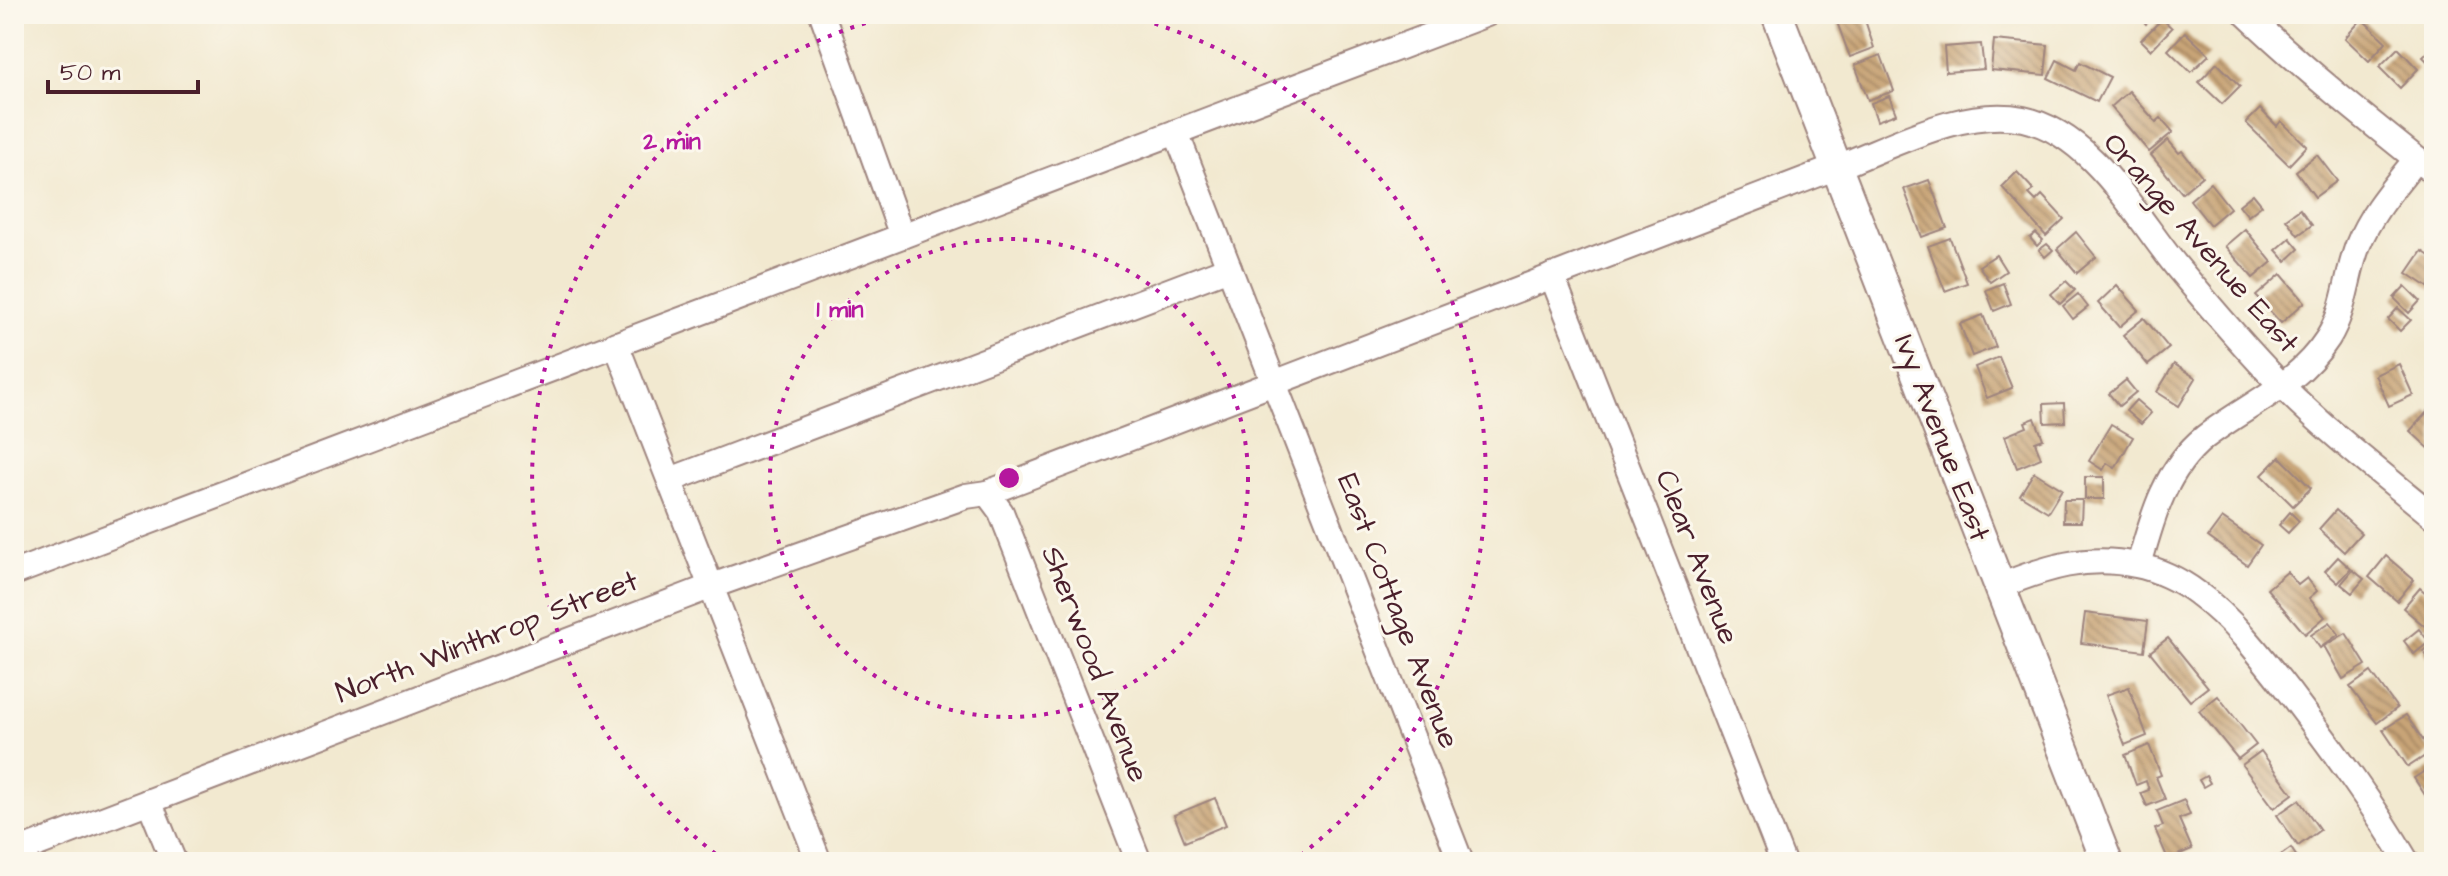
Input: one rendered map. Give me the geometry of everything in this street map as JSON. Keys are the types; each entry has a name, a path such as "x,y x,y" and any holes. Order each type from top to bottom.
{"street":[{"path":"822,14 902,236"},
{"path":"14,573 1487,14"},
{"name":"Ivy Avenue East","path":"1777,14 2107,862"},
{"path":"2139,565 2155,510 2183,459 2203,439 2283,387 2312,359 2329,336 2341,309 2365,228 2380,203 2425,166 2303,69 2246,14"},
{"name":"Orange Avenue East","path":"1274,383 1953,123 1974,118 2003,117 2045,126 2065,136 2087,154 2177,267 2283,387 2328,430 2434,517"},
{"name":"East Cottage Avenue","path":"1176,132 1461,862"},
{"path":"670,480 1229,268"},
{"name":"Clear Avenue","path":"1552,276 1783,862"},
{"path":"616,344 819,862"},
{"name":"North Winthrop Street","path":"14,853 712,586 966,496 987,493 1274,383"},
{"name":"Sherwood Avenue","path":"987,493 1001,512 1139,862"},
{"path":"2000,586 2041,570 2080,561 2109,560 2139,565 2172,578 2197,593 2246,641 2335,752 2407,862"},
{"path":"149,801 174,862"}],"building":[{"path":"1834,14 1863,14 1874,48 1850,57"},
{"path":"2137,14 2157,14 2146,24"},
{"path":"2162,19 2172,28 2151,50 2141,40"},
{"path":"2362,19 2386,42 2369,61 2345,38"},
{"path":"2185,32 2209,55 2191,72 2168,50"},
{"path":"1994,40 2048,45 2045,75 1991,70"},
{"path":"1981,44 1984,69 1946,72 1944,47"},
{"path":"2434,46 2434,68 2423,57"},
{"path":"2398,48 2418,69 2400,88 2379,67"},
{"path":"1881,55 1894,91 1868,100 1855,65"},
{"path":"2057,60 2076,70 2080,62 2110,77 2097,102 2048,78"},
{"path":"2217,63 2240,86 2222,104 2199,82"},
{"path":"2129,91 2156,122 2161,118 2173,132 2149,152 2111,107"},
{"path":"1889,96 1896,114 1877,121 1871,103"},
{"path":"2260,109 2277,126 2281,121 2307,146 2289,165 2246,123"},
{"path":"2168,140 2179,153 2182,151 2202,176 2182,193 2151,155"},
{"path":"2317,155 2337,181 2315,197 2296,171"},
{"path":"2017,172 2034,190 2029,194 2036,201 2042,195 2064,219 2046,236 2002,187"},
{"path":"1929,180 1947,228 1922,237 1904,189"},
{"path":"2210,183 2230,208 2210,225 2190,200"},
{"path":"2253,194 2262,205 2248,216 2239,205"},
{"path":"2300,209 2312,225 2298,235 2286,219"},
{"path":"2245,229 2272,262 2253,278 2225,246"},
{"path":"2076,232 2096,257 2077,273 2057,249"},
{"path":"2036,233 2043,240 2037,246 2030,238"},
{"path":"1950,238 1967,283 1945,291 1928,246"},
{"path":"2290,238 2299,249 2286,261 2276,250"},
{"path":"2047,244 2053,250 2045,257 2039,250"},
{"path":"2422,251 2434,259 2434,291 2407,273"},
{"path":"1996,255 2006,271 1990,282 1979,266"},
{"path":"2281,274 2305,302 2281,323 2256,296"},
{"path":"2066,281 2075,290 2060,304 2051,294"},
{"path":"2003,283 2011,304 1994,311 1986,290"},
{"path":"2117,285 2139,310 2119,327 2098,303"},
{"path":"2405,286 2420,301 2409,313 2394,298"},
{"path":"2078,294 2088,307 2073,319 2063,306"},
{"path":"2398,308 2411,320 2400,331 2388,319"},
{"path":"1983,315 1996,347 1972,356 1960,324"},
{"path":"2144,318 2169,348 2148,365 2123,335"},
{"path":"1999,357 2012,388 1987,398 1975,367"},
{"path":"2174,364 2196,378 2179,406 2157,392"},
{"path":"2399,364 2413,395 2389,406 2375,375"},
{"path":"2126,380 2136,392 2119,406 2109,394"},
{"path":"2136,400 2151,413 2141,424 2126,411"},
{"path":"2064,403 2065,422 2045,423 2044,404"},
{"path":"2428,411 2434,417 2434,453 2410,431"},
{"path":"2035,418 2043,439 2035,442 2041,458 2017,468 2005,436 2027,427 2025,422"},
{"path":"2111,424 2133,437 2115,468 2107,463 2103,470 2089,461"},
{"path":"2280,457 2311,488 2293,506 2262,475"},
{"path":"2034,472 2062,489 2048,512 2020,495"},
{"path":"2085,477 2104,477 2104,499 2085,499"},
{"path":"2064,500 2082,500 2081,522 2063,522"},
{"path":"2336,510 2361,533 2344,552 2319,529"},
{"path":"2290,512 2299,521 2288,533 2279,525"},
{"path":"2222,518 2261,545 2247,565 2208,537"},
{"path":"2386,556 2414,580 2397,601 2369,577"},
{"path":"2338,557 2351,569 2338,583 2325,571"},
{"path":"2353,570 2364,579 2352,593 2341,584"},
{"path":"2287,572 2298,585 2307,578 2317,591 2309,598 2325,617 2305,634 2267,589"},
{"path":"2420,588 2434,600 2434,620 2427,628 2403,608"},
{"path":"2085,613 2148,621 2144,651 2081,643"},
{"path":"2330,622 2339,634 2320,648 2311,635"},
{"path":"2419,629 2429,642 2414,654 2404,641"},
{"path":"2346,633 2366,665 2343,679 2324,646"},
{"path":"2168,638 2208,687 2190,701 2150,652"},
{"path":"2434,642 2434,658 2431,661 2423,651"},
{"path":"2371,672 2397,708 2377,723 2350,687"},
{"path":"2129,687 2147,736 2125,745 2106,695"},
{"path":"2218,696 2256,745 2238,759 2199,711"},
{"path":"2406,715 2431,752 2408,767 2383,730"},
{"path":"2149,745 2161,775 2156,777 2165,799 2147,806 2141,793 2149,790 2146,781 2136,785 2125,755"},
{"path":"2261,751 2293,794 2274,808 2242,765"},
{"path":"2434,765 2434,809 2414,778"},
{"path":"2206,776 2210,783 2203,787 2199,780"},
{"path":"1215,798 1226,825 1185,842 1174,815"},
{"path":"2184,800 2190,815 2179,819 2192,849 2168,859 2155,829 2163,826 2157,811"},
{"path":"2299,800 2320,830 2298,846 2277,815"},
{"path":"2291,848 2300,862 2274,860"}]}
